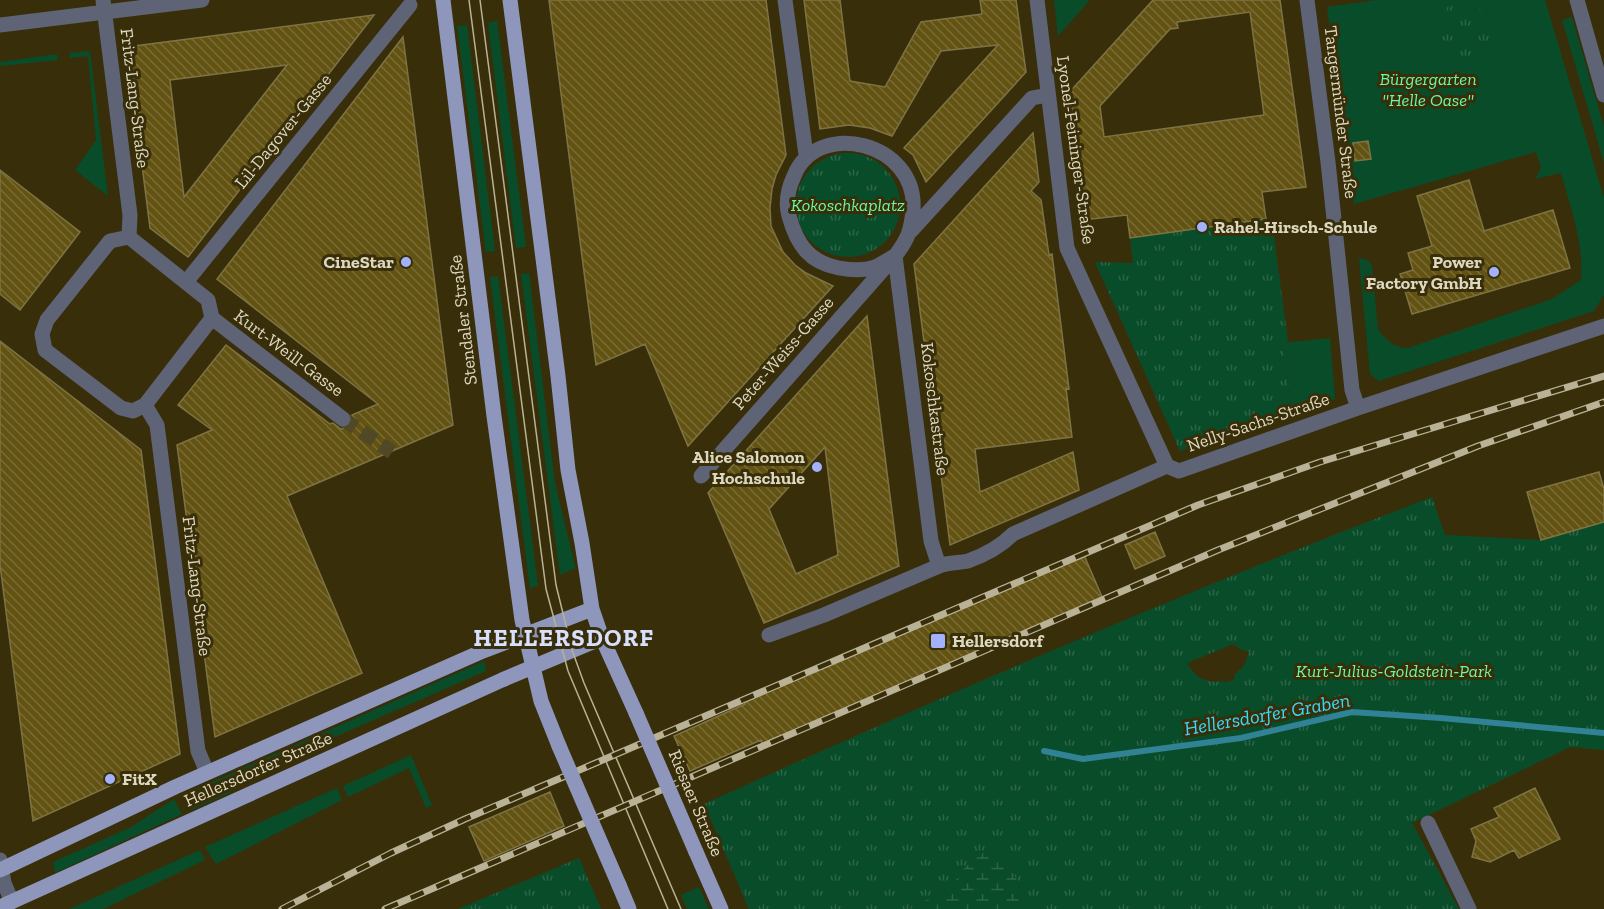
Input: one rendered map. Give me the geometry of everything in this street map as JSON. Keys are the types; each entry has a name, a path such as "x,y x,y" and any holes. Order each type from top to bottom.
{"main road":[{"name":"Stendaler Straße","path":"443,0 494,416 525,635 541,701 629,909"},
{"path":"510,0 557,365 568,470 592,609"},
{"name":"Hellersdorfer Straße","path":"0,866 483,651 592,609"},
{"name":"Riesaer Straße","path":"592,609 602,638 721,909"},
{"name":"Hellersdorfer Straße","path":"6,904 533,666 602,638"}],"street":[{"path":"0,25 104,6 202,0"},
{"path":"785,0 806,155"},
{"name":"Lyonel-Feininger-Straße","path":"1036,0 1067,248 1167,466"},
{"name":"Tangermünder Straße","path":"1307,0 1328,162 1352,390 1358,408"},
{"path":"1577,0 1604,95"},
{"name":"Lil-Dagover-Gasse","path":"186,282 410,5"},
{"name":"Fritz-Lang-Straße","path":"104,6 130,215 129,237"},
{"path":"911,231 914,195 907,178 896,163 880,152 863,146 833,145 806,155 795,172 787,200 792,229 805,250 825,265 850,270 875,267 895,256 911,231 1032,98 1048,95"},
{"path":"129,237 186,282 208,300 212,318 145,405 133,411 121,408 45,350 42,334 47,320 110,241 129,237"},
{"name":"Peter-Weiss-Gasse","path":"701,476 895,256"},
{"name":"Kokoschkastraße","path":"895,256 931,541 939,566"},
{"name":"Kurt-Weill-Gasse","path":"212,318 343,419"},
{"name":"Nelly-Sachs-Straße","path":"769,635 824,615 939,566 966,561 1000,546 1013,534 1167,466 1179,471 1358,408 1604,326"},
{"name":"Fritz-Lang-Straße","path":"145,405 157,425 198,751 207,772"},
{"path":"1428,823 1468,909"},
{"path":"0,866 6,904"}],"green space":[{"path":"1054,0 1090,0 1058,36"},
{"name":"Bürgergarten \"Helle Oase\"","path":"1376,0 1545,0 1604,198 1604,295 1594,311 1379,381 1370,374 1359,260 1361,258 1369,261 1372,266 1378,329 1391,343 1408,348 1552,299 1581,280 1581,253 1561,173 1535,179 1541,168 1536,152 1354,204 1327,7"},
{"path":"1453,0 1466,2 1479,9 1489,18 1496,30 1475,64 1454,67 1421,41"},
{"path":"1572,17 1604,127 1604,163 1562,20"},
{"path":"497,21 526,247 516,248 488,23"},
{"path":"467,25 495,251 486,252 457,26"},
{"path":"90,51 108,196 75,170 96,140 88,56 70,58 69,53"},
{"path":"57,54 58,60 0,66 0,62"},
{"name":"Kokoschkaplatz","path":"848,153 868,157 885,168 896,185 900,205 896,225 885,242 868,253 848,257 828,253 811,242 800,225 796,205 800,185 811,168 828,157"},
{"path":"1266,219 1274,236 1288,342 1283,343 1292,413 1180,451 1095,262 1133,263 1130,238"},
{"path":"529,273 555,483 576,568 560,575 521,274"},
{"path":"498,276 538,585 530,589 490,277"},
{"path":"1330,338 1335,399 1292,413 1283,343"},
{"name":"Kurt-Julius-Goldstein-Park","path":"1432,497 1445,535 1541,540 1604,522 1604,750 1570,747 1412,823 1459,909 1022,909 1021,891 1014,874 1002,860 985,851 966,866 951,886 910,909 749,909 704,804 1066,645","holes":["1233,644 1249,652 1244,666 1234,675 1235,679 1225,683 1202,679 1187,663"]},
{"path":"484,661 486,671 251,774 229,793 191,810 183,795"},
{"path":"411,755 432,805 426,808 409,768 348,797 343,786"},
{"path":"337,788 342,800 216,864 205,847"},
{"path":"174,799 182,814 55,873 53,862 131,827"},
{"path":"200,850 205,860 103,909 69,909"},
{"path":"985,851 1002,860 1014,874 1021,891 1022,909 910,909 951,886 966,866"},
{"path":"579,858 601,909 458,909"},
{"path":"699,887 709,909 687,909 681,895"}],"building":[{"path":"549,0 766,0 786,155 772,189 771,226 783,252 795,265 833,286 688,446 645,344 596,365"},
{"path":"804,0 840,0 850,81 885,87 921,22 982,14 980,0 1016,0 1026,72 926,182 913,155 904,148 998,45 941,51 892,136 870,128 849,125 820,129"},
{"path":"1153,0 1280,0 1306,187 1262,192 1266,219 1130,238 1127,215 1083,220 1066,96","holes":["1250,12 1264,115 1104,137 1100,106 1170,29 1178,28 1177,22"]},
{"path":"374,15 188,257 150,228 127,47","holes":["287,65 184,197 170,80"]},
{"path":"403,37 453,425 287,496 362,673 215,737 177,445 212,430 178,405 226,345 330,424 333,423 341,429 347,428 353,421 352,415 378,404 217,279"},
{"path":"1033,133 1039,182 1031,191 1041,200 1049,255 1052,254 1069,389 1066,388 1072,437 975,449 980,492 1073,452 1079,490 950,545 914,264"},
{"path":"1368,141 1371,159 1355,161 1353,143"},
{"path":"0,170 80,232 20,310 0,294"},
{"path":"1469,180 1484,231 1553,210 1570,268 1412,314 1400,274 1413,270 1408,253 1432,246 1417,196"},
{"name":"Alice Salomon Hochschule","path":"867,316 899,566 764,623 708,493","holes":["825,447 838,555 796,574 769,509"]},
{"path":"0,341 141,450 180,754 33,821 0,565"},
{"path":"1599,472 1604,489 1604,522 1541,540 1527,492"},
{"path":"1155,532 1165,556 1135,569 1125,545"},
{"path":"1084,555 1103,599 763,745 761,740 690,771 674,736 745,704 744,701"},
{"path":"1535,788 1560,839 1519,858 1514,850 1490,862 1472,857 1476,841 1471,829 1499,817 1494,808"},
{"path":"550,792 564,826 484,861 469,827"}],"waterway":[{"name":"Hellersdorfer Graben","path":"1044,751 1083,759 1241,738 1352,712 1604,733"}],"tunnel":[{"path":"343,419 392,452"}],"tram line":[{"path":"469,0 546,589 568,671 668,909"},
{"path":"480,0 556,585 572,650 584,683 681,909"}],"railway":[{"path":"282,909 391,853 465,819 1198,505 1320,462 1604,376"},
{"path":"385,909 1218,550 1478,446 1604,402"}],"place":[{"name":"Rahel-Hirsch-Schule","path":"1202,227"},
{"name":"CineStar","path":"406,262"},
{"name":"Power Factory GmbH","path":"1494,272"},
{"name":"Alice Salomon Hochschule","path":"817,467"},
{"name":"Hellersdorf","path":"938,641"},
{"name":"FitX","path":"110,779"}],"district":[{"name":"HELLERSDORF","path":"564,638"}]}
